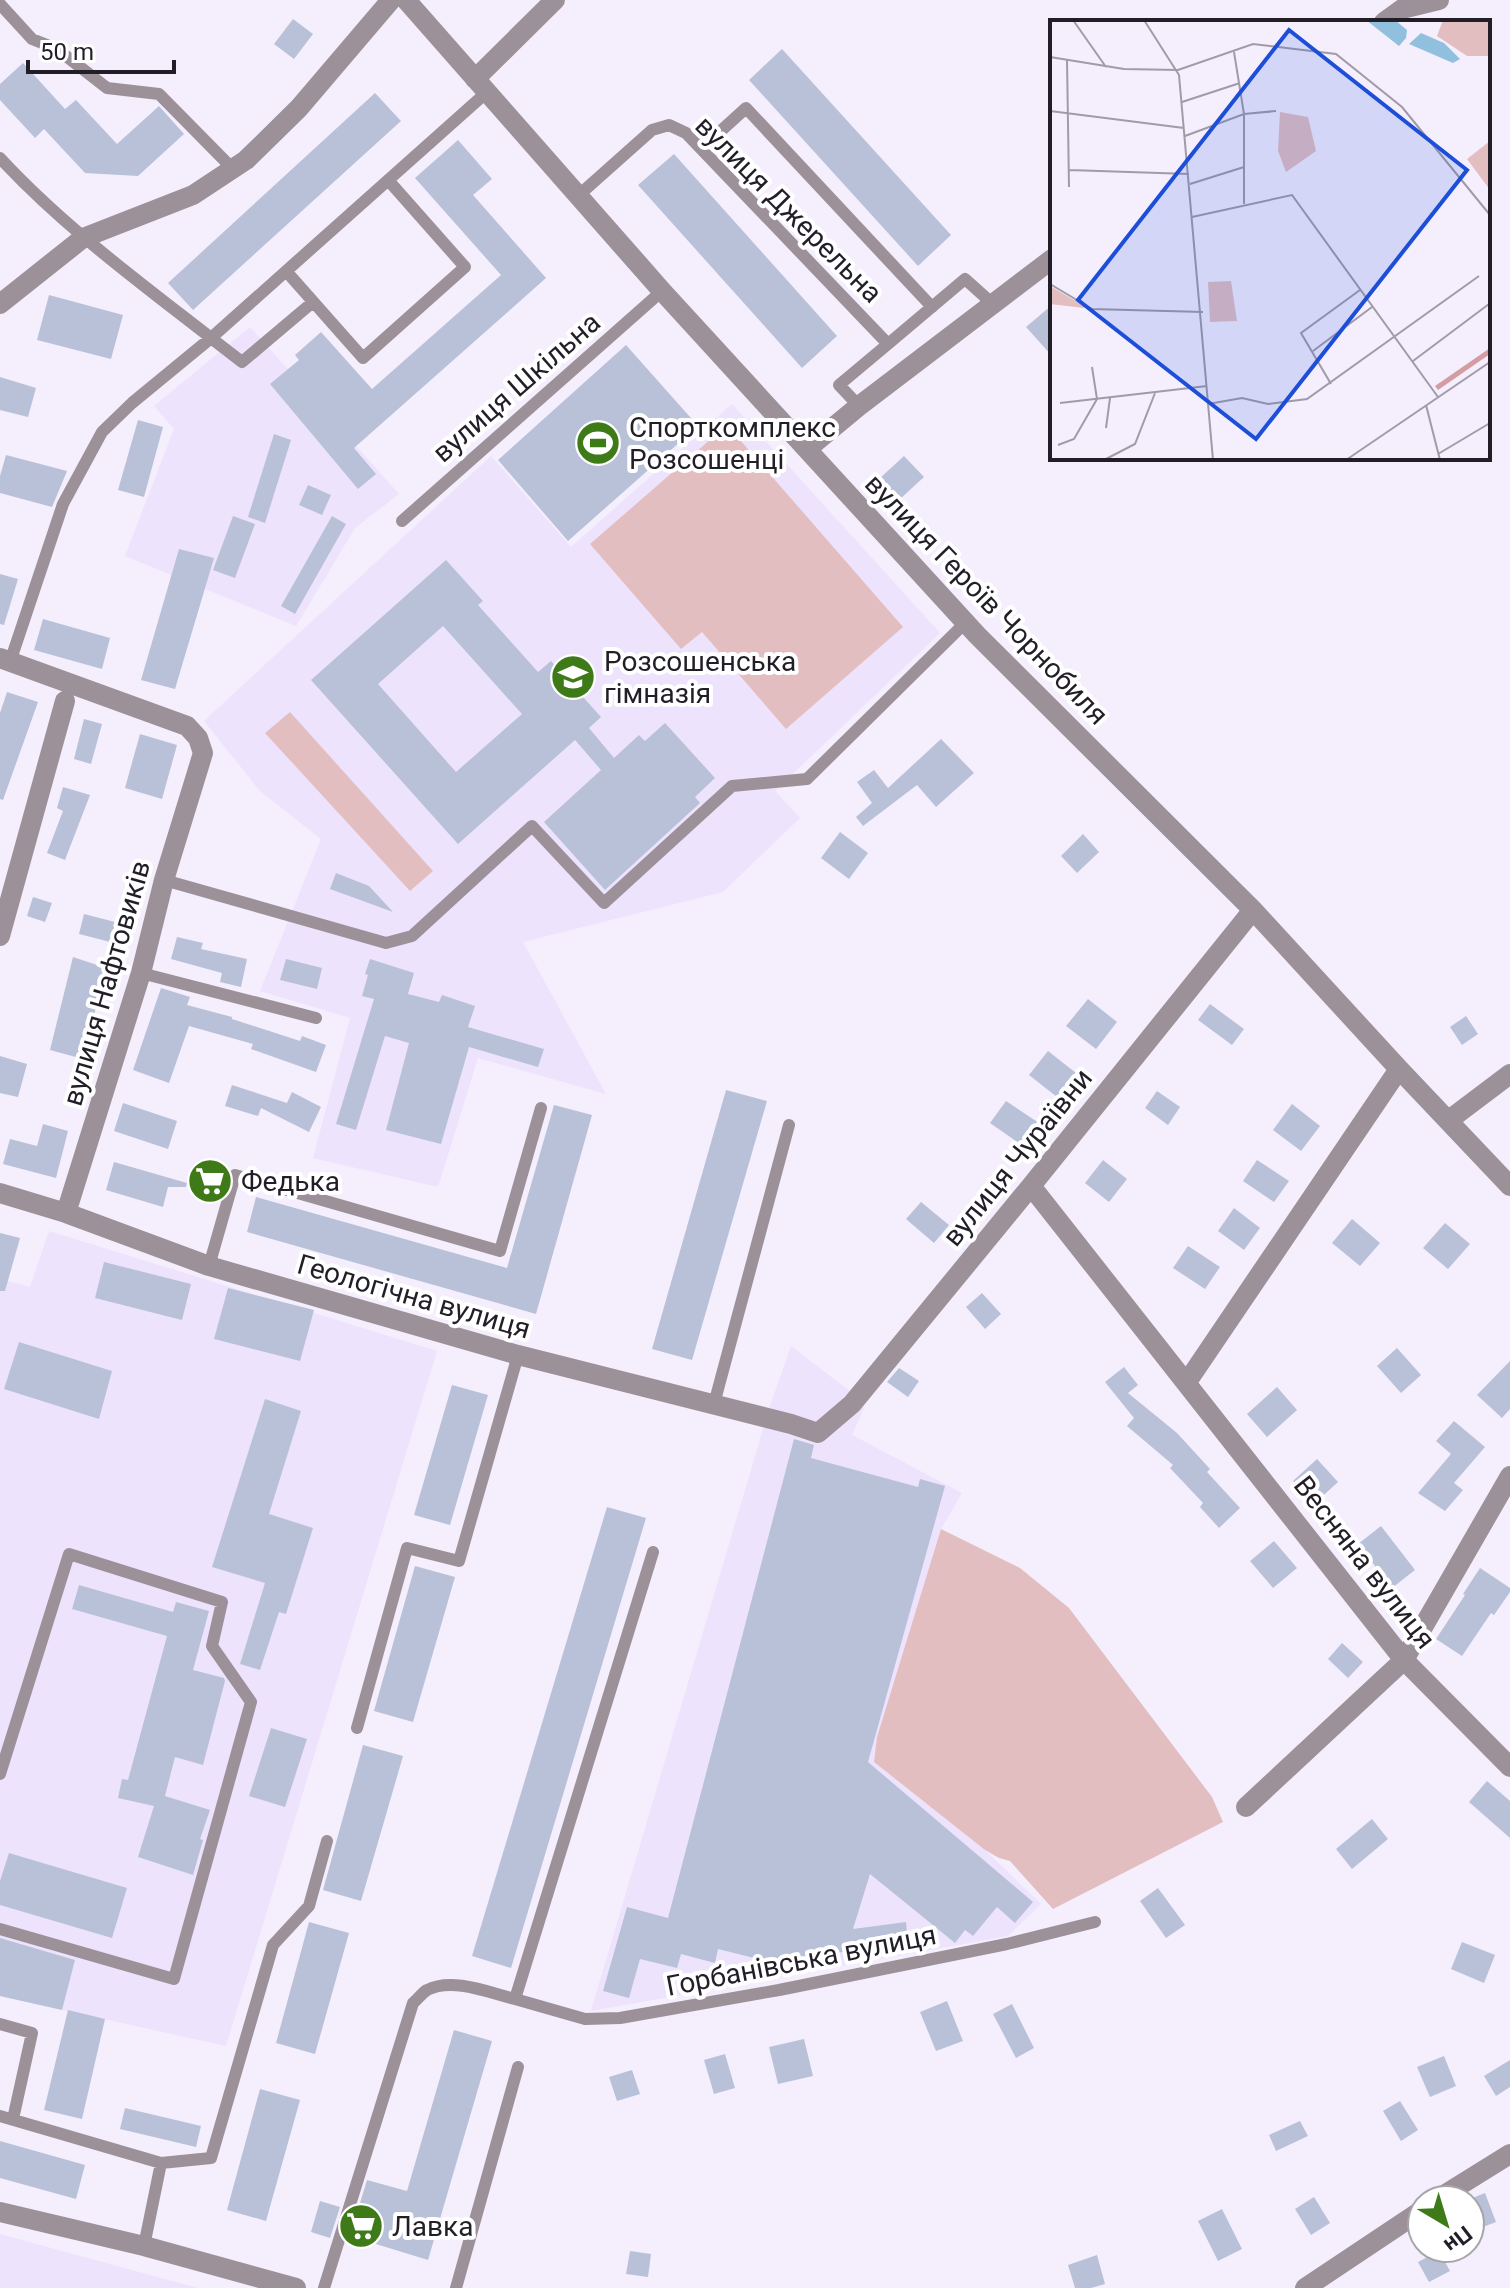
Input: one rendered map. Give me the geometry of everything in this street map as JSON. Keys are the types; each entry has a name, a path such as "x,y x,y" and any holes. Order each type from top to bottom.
{"street":[{"path":"0,304 83,238 193,195 246,160 299,108 391,0"},
{"name":"вулиця Героїв Чорнобиля","path":"406,0 662,291 966,622 1253,910 1510,1186"},
{"path":"481,86 555,0"},
{"path":"1387,20 1402,9 1439,0"},
{"path":"807,449 1050,261"},
{"name":"вулиця Нафтовиків","path":"5,660 187,726 198,738 203,753 164,880 141,973 66,1213"},
{"path":"0,936 65,701"},
{"name":"вулиця Чураївни","path":"818,1433 852,1404 1253,910"},
{"path":"1187,1382 1399,1069"},
{"path":"1449,1120 1510,1074"},
{"name":"Весняна вулиця","path":"1031,1186 1404,1660 1510,1767"},
{"name":"Геологічна вулиця","path":"0,1193 66,1213 209,1266 518,1355 818,1433"},
{"path":"1246,1807 1404,1660 1510,1476"},
{"path":"1462,2184 1510,2154"},
{"path":"0,2212 144,2246 296,2288"},
{"path":"1305,2288 1406,2221"}],"lane":[{"path":"0,4 32,39 57,49 107,88 159,94 233,169"},
{"path":"5,660 63,504 102,432 388,180 481,86"},
{"path":"702,148 746,108 932,307"},
{"name":"вулиця Джерельна","path":"579,195 652,130 669,125 686,133 888,344 839,385 859,406"},
{"path":"0,158 29,190 83,238 242,362 313,302"},
{"path":"286,271 363,358 465,267 388,180"},
{"path":"888,344 965,279 994,305"},
{"name":"вулиця Шкільна","path":"402,521 662,291"},
{"path":"164,880 386,943 412,936 532,826 604,903 732,786 807,779 966,622"},
{"path":"141,973 316,1018"},
{"path":"209,1266 235,1175 500,1251 541,1108"},
{"path":"714,1404 789,1125"},
{"path":"357,1728 407,1548 459,1561 518,1355"},
{"path":"515,1999 653,1552"},
{"path":"0,1774 69,1554 222,1602 212,1646 251,1702 174,1979 0,1929"},
{"path":"0,2024 32,2033 6,2118 161,2163 211,2158 273,1945 309,1906 327,1841"},
{"name":"Горбанівська вулиця","path":"324,2288 413,2003 427,1990 447,1985 465,1987 585,2019 620,2018 1007,1944 1095,1922"},
{"path":"456,2288 518,2067"},
{"path":"144,2246 161,2163"}],"shaded area":[{"path":"250,327 399,494 355,528 296,626 125,556 174,429 154,406"},
{"name":"Розсошенська гімназія","path":"732,404 940,633 775,791 800,818 723,892 523,942 606,1094 478,1058 438,1187 313,1158 350,1018 260,991 321,839 260,791 204,721 491,456 571,547"},
{"path":"727,425 903,627 786,729 702,632 681,649 590,544"},
{"path":"290,712 433,871 410,891 265,733"},
{"path":"49,1231 437,1351 226,2046 0,1996 0,1279 30,1287"},
{"path":"791,1346 851,1392 864,1408 852,1435 962,1493 941,1529 877,1737 874,1762 985,1850 1041,1904 1008,1936 591,2011 769,1409"},
{"path":"941,1529 1020,1568 1069,1608 1212,1797 1223,1822 1053,1909 1010,1861 985,1850 874,1762 877,1737"},
{"path":"0,2234 198,2288 0,2288"}],"building":[{"path":"293,19 313,34 294,59 274,44"},
{"path":"782,49 951,235 918,266 749,80"},
{"path":"23,63 65,109 76,100 117,144 159,106 184,134 138,176 85,173 44,129 35,138 0,100 0,84"},
{"path":"375,93 401,121 193,310 168,283"},
{"path":"458,140 492,179 473,195 546,278 354,448 376,474 358,489 270,384 299,360 295,355 321,332 372,389 501,275 415,178"},
{"path":"674,154 837,336 802,368 638,185"},
{"path":"49,295 123,315 111,359 37,340"},
{"path":"1050,307 1050,354 1026,327"},
{"name":"Спорткомплекс Розсошенці","path":"626,345 698,426 568,541 498,460"},
{"path":"0,377 36,388 28,417 0,410"},
{"path":"138,420 163,427 144,497 118,490"},
{"path":"274,434 291,440 265,523 248,517"},
{"path":"6,455 67,471 52,507 0,493 0,476"},
{"path":"904,456 924,477 899,500 879,479"},
{"path":"308,485 331,495 322,515 299,505"},
{"path":"233,516 255,524 235,578 213,570"},
{"path":"332,516 346,524 295,614 281,606"},
{"path":"179,549 214,558 175,689 141,680"},
{"path":"446,560 483,601 478,605 538,672 551,661 601,717 589,728 614,758 639,735 645,741 665,723 715,778 695,797 700,803 605,890 544,822 601,770 575,740 458,844 311,680","holes":["443,626 522,714 456,772 378,684"]},
{"path":"0,574 18,579 4,625 0,624"},
{"path":"43,619 110,638 102,669 34,650"},
{"path":"7,692 38,702 3,800 0,799 0,713"},
{"path":"84,719 102,724 91,764 74,759"},
{"path":"140,734 177,745 162,799 125,788"},
{"path":"941,739 974,773 936,807 917,785 863,826 856,817 872,803 857,782 874,770 888,788"},
{"path":"63,787 90,795 65,860 47,853 63,811 57,808"},
{"path":"840,832 868,853 849,879 821,858"},
{"path":"1083,834 1099,852 1077,873 1061,856"},
{"path":"336,873 369,886 393,912 330,889"},
{"path":"33,897 52,903 45,922 27,916"},
{"path":"84,914 123,924 118,944 79,934"},
{"path":"177,937 203,943 201,949 247,959 241,987 220,982 222,973 171,959"},
{"path":"73,957 106,968 83,1059 50,1050"},
{"path":"286,959 322,968 317,989 280,980"},
{"path":"370,959 414,973 408,994 439,1002 442,995 475,1006 468,1027 544,1049 538,1067 469,1047 441,1144 386,1130 409,1043 385,1036 356,1130 336,1124 374,999 362,996"},
{"path":"161,988 190,997 187,1005 300,1041 302,1036 326,1045 316,1072 251,1049 253,1044 189,1026 169,1083 133,1070"},
{"path":"1088,999 1117,1022 1096,1049 1066,1026"},
{"path":"1210,1004 1244,1029 1232,1045 1198,1020"},
{"path":"1466,1016 1478,1034 1462,1045 1450,1027"},
{"path":"1048,1051 1076,1073 1057,1097 1029,1075"},
{"path":"0,1056 27,1064 18,1097 0,1093"},
{"path":"232,1085 287,1103 292,1092 321,1107 309,1132 261,1108 258,1116 225,1106"},
{"path":"726,1090 767,1101 692,1360 652,1349"},
{"path":"1157,1091 1180,1107 1168,1125 1145,1108"},
{"path":"1006,1101 1039,1123 1023,1146 990,1123"},
{"path":"123,1103 177,1121 168,1149 114,1131"},
{"path":"1292,1104 1320,1126 1301,1151 1273,1130"},
{"path":"554,1105 592,1115 536,1314 247,1232 256,1197 507,1268"},
{"path":"43,1124 68,1131 56,1178 3,1164 10,1139 37,1146"},
{"path":"1103,1160 1127,1179 1109,1202 1085,1183"},
{"path":"1257,1160 1289,1181 1274,1202 1243,1181"},
{"path":"114,1162 187,1183 186,1187 168,1187 163,1207 106,1190"},
{"path":"921,1202 949,1225 934,1243 906,1219"},
{"path":"1234,1208 1260,1228 1244,1250 1218,1231"},
{"path":"1352,1219 1380,1243 1360,1266 1332,1243"},
{"path":"1445,1223 1470,1244 1448,1269 1423,1248"},
{"path":"0,1233 20,1238 5,1291 0,1291"},
{"path":"1188,1246 1220,1267 1205,1289 1173,1268"},
{"path":"104,1262 191,1284 182,1320 95,1298"},
{"path":"228,1288 314,1310 300,1361 214,1339"},
{"path":"982,1293 1001,1314 985,1329 966,1307"},
{"path":"19,1342 112,1371 99,1419 4,1389"},
{"path":"1397,1348 1421,1375 1401,1393 1377,1366"},
{"path":"1510,1361 1510,1409 1502,1418 1477,1395"},
{"path":"1124,1367 1138,1385 1128,1393 1177,1433 1240,1508 1219,1528 1200,1507 1203,1503 1170,1468 1173,1465 1127,1426 1134,1418 1105,1382"},
{"path":"899,1368 919,1381 908,1397 887,1382"},
{"path":"452,1385 488,1395 450,1525 414,1515"},
{"path":"1277,1387 1297,1410 1267,1437 1247,1414"},
{"path":"265,1399 301,1411 269,1514 313,1528 286,1614 279,1612 260,1670 240,1664 265,1583 212,1567"},
{"path":"1454,1421 1485,1447 1454,1483 1463,1490 1445,1511 1418,1493 1451,1454 1436,1441"},
{"path":"794,1439 814,1445 811,1458 918,1487 920,1479 945,1486 868,1762 1033,1902 1015,1923 997,1907 973,1936 965,1930 955,1943 870,1874 853,1929 906,1922 908,1944 779,1960 778,1964 718,1949 715,1963 681,1954 677,1968 640,1959 629,1998 603,1991 627,1907 668,1918"},
{"path":"1317,1459 1338,1482 1314,1504 1293,1481"},
{"path":"607,1507 646,1518 511,1968 472,1956"},
{"path":"1381,1526 1415,1570 1392,1588 1358,1544"},
{"path":"1274,1541 1297,1568 1273,1588 1250,1561"},
{"path":"415,1566 455,1577 413,1722 374,1711"},
{"path":"1480,1568 1510,1588 1510,1592 1494,1615 1491,1613 1462,1656 1436,1639"},
{"path":"79,1585 173,1612 176,1602 209,1611 193,1670 224,1678 225,1681 203,1765 175,1757 165,1796 210,1810 193,1875 138,1857 154,1806 118,1798 122,1779 128,1780 167,1636 72,1609"},
{"path":"1342,1643 1363,1662 1348,1678 1328,1659"},
{"path":"271,1728 307,1739 285,1807 249,1796"},
{"path":"363,1745 403,1756 361,1901 323,1890"},
{"path":"1487,1781 1510,1801 1510,1838 1469,1802"},
{"path":"1372,1819 1388,1839 1352,1869 1336,1849"},
{"path":"9,1853 127,1888 112,1938 0,1905 0,1881"},
{"path":"1158,1888 1185,1925 1166,1938 1140,1901"},
{"path":"309,1922 349,1933 315,2054 276,2043"},
{"path":"0,1938 75,1960 62,2010 0,1996"},
{"path":"1462,1942 1495,1955 1484,1983 1451,1969"},
{"path":"947,2001 963,2041 936,2051 920,2012"},
{"path":"1012,2004 1034,2048 1016,2058 993,2014"},
{"path":"68,2010 105,2019 82,2119 44,2110"},
{"path":"454,2030 492,2041 428,2260 350,2236 367,2180 407,2191"},
{"path":"804,2039 813,2076 778,2084 769,2047"},
{"path":"725,2054 735,2088 714,2094 704,2060"},
{"path":"1444,2056 1456,2086 1430,2097 1417,2067"},
{"path":"1510,2060 1510,2087 1496,2096 1484,2076"},
{"path":"632,2070 640,2094 617,2101 609,2077"},
{"path":"260,2089 300,2100 266,2221 227,2210"},
{"path":"1400,2101 1418,2130 1401,2141 1383,2111"},
{"path":"125,2108 201,2126 196,2147 120,2129"},
{"path":"1300,2121 1308,2136 1276,2151 1269,2135"},
{"path":"0,2141 85,2165 76,2199 0,2178"},
{"path":"1486,2196 1496,2222 1486,2226"},
{"path":"1314,2197 1330,2223 1311,2235 1295,2209"},
{"path":"320,2201 340,2207 330,2238 311,2232"},
{"path":"1222,2209 1242,2249 1218,2261 1198,2221"},
{"path":"630,2251 651,2254 648,2277 626,2274"},
{"path":"1097,2255 1105,2284 1075,2288 1068,2265"},
{"path":"1419,2264 1446,2264 1450,2271 1429,2282"}],"place":[{"name":"Спорткомплекс Розсошенці","path":"598,443"},
{"name":"Розсошенська гімназія","path":"573,677"},
{"name":"Федька","path":"210,1181"},
{"name":"Лавка","path":"361,2226"}]}
